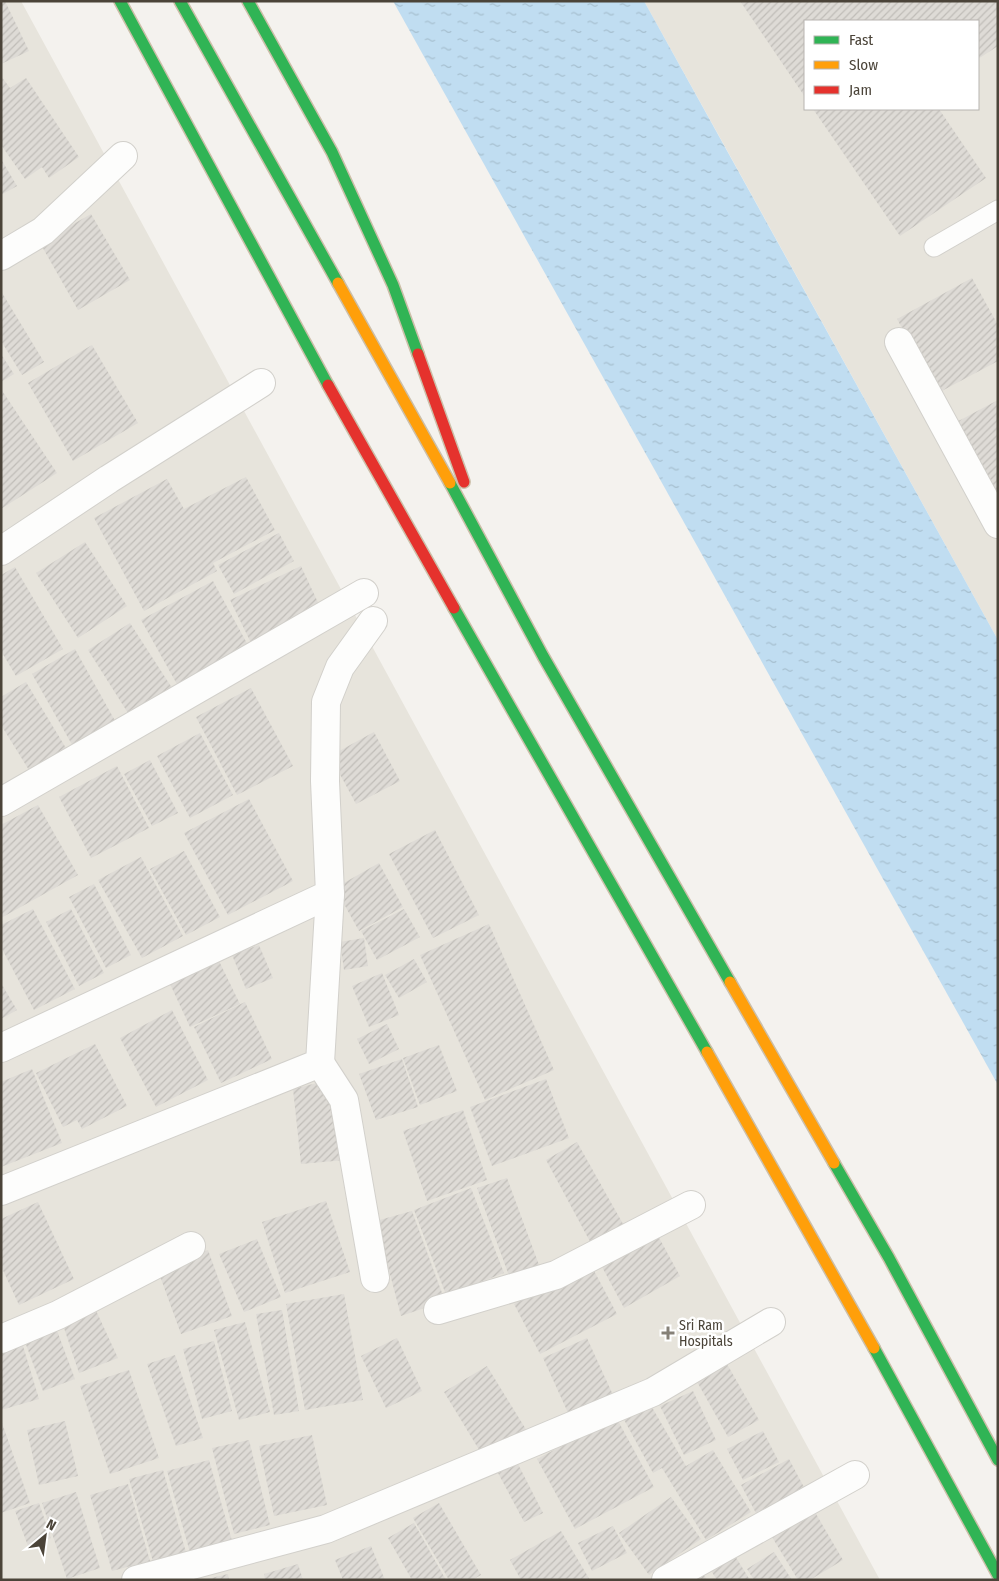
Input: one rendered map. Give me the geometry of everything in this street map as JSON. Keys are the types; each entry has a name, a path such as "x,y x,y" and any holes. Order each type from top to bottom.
{"highway":[{"path":"120,1 194,142 398,512 840,1288 998,1575"},
{"path":"180,1 489,553 543,656 889,1258 998,1460"},
{"path":"248,1 332,152 393,285 489,553"}],"street":[{"path":"1,256 43,231 123,156"},
{"path":"899,342 998,524"},
{"path":"1,551 109,479 261,383"},
{"path":"1,802 364,593"},
{"path":"373,621 340,667 326,702 325,781 330,894 320,1062 344,1100 375,1278"},
{"path":"1,1048 330,894"},
{"path":"1,1191 320,1062"},
{"path":"438,1310 556,1275 691,1206"},
{"path":"1,1340 58,1315 191,1246"},
{"path":"136,1580 326,1529 653,1392 771,1322"},
{"path":"666,1580 854,1475"}],"lane":[{"path":"934,246 998,210"}],"shaded area":[{"path":"1,1 21,1 880,1580 1,1580"},
{"path":"644,1 998,1 998,640"}],"water":[{"path":"393,1 644,1 998,640 998,1085"}],"building":[{"path":"1,1 5,1 29,51 1,64"},
{"path":"740,1 998,1 998,46 979,58 979,20 804,20 804,96"},
{"path":"1,76 10,88 26,78 79,157 49,178 42,167 25,179 1,145"},
{"path":"814,110 940,110 986,178 900,236"},
{"path":"1,159 17,186 1,195"},
{"path":"91,214 130,280 78,310 40,243"},
{"path":"972,278 998,325 998,361 938,393 897,319"},
{"path":"1,291 44,362 22,375 1,341"},
{"path":"92,345 138,423 73,461 28,383"},
{"path":"1,354 14,374 1,382"},
{"path":"1,389 57,473 1,509"},
{"path":"998,400 998,498 951,425"},
{"path":"246,477 275,530 213,563 217,571 144,611 94,518 167,479 184,509"},
{"path":"279,533 294,561 234,594 218,565"},
{"path":"85,542 127,606 78,638 36,573"},
{"path":"301,566 322,611 251,643 230,600"},
{"path":"15,567 63,649 16,676 1,651 1,575"},
{"path":"213,581 249,647 178,686 141,620"},
{"path":"130,623 176,694 133,721 88,650"},
{"path":"75,649 118,726 75,750 32,674"},
{"path":"26,682 69,753 32,775 1,725 1,697"},
{"path":"251,688 293,766 237,795 196,717"},
{"path":"374,732 400,781 356,804 330,756"},
{"path":"200,733 233,795 190,818 157,756"},
{"path":"150,760 178,813 152,826 124,774"},
{"path":"117,766 149,828 91,858 59,797"},
{"path":"249,799 293,881 228,915 184,833"},
{"path":"38,805 78,875 1,918 1,825"},
{"path":"435,830 479,915 433,938 389,854"},
{"path":"184,851 220,917 186,935 150,869"},
{"path":"141,857 183,936 142,958 98,880"},
{"path":"379,863 403,907 359,931 335,888"},
{"path":"94,884 131,955 106,968 69,897"},
{"path":"33,909 75,989 34,1010 1,947 1,925"},
{"path":"71,909 104,973 79,986 46,922"},
{"path":"404,909 420,937 377,960 361,931"},
{"path":"489,924 554,1070 485,1100 420,955"},
{"path":"364,938 368,966 344,970 340,942"},
{"path":"259,945 273,978 246,989 232,955"},
{"path":"414,959 427,982 399,998 385,975"},
{"path":"219,961 240,1004 190,1027 170,984"},
{"path":"382,973 399,1015 369,1027 352,986"},
{"path":"1,983 17,1010 1,1019"},
{"path":"245,1002 272,1059 221,1083 194,1027"},
{"path":"172,1010 208,1080 156,1107 120,1038"},
{"path":"387,1024 399,1049 369,1064 357,1039"},
{"path":"95,1044 127,1106 82,1129 77,1120 63,1127 36,1073"},
{"path":"439,1045 457,1091 420,1105 403,1058"},
{"path":"402,1059 418,1107 376,1120 359,1074"},
{"path":"32,1069 62,1143 1,1167 1,1082"},
{"path":"546,1079 569,1138 492,1166 470,1107"},
{"path":"325,1081 345,1160 301,1164 293,1089"},
{"path":"463,1110 487,1180 427,1201 403,1131"},
{"path":"577,1142 627,1231 594,1249 546,1160"},
{"path":"507,1178 542,1273 512,1284 477,1188"},
{"path":"471,1188 504,1273 446,1295 414,1210"},
{"path":"326,1201 350,1272 285,1293 262,1222"},
{"path":"38,1202 74,1279 19,1305 1,1266 1,1219"},
{"path":"412,1211 445,1301 401,1316 376,1221"},
{"path":"657,1234 680,1276 624,1308 601,1265"},
{"path":"257,1239 281,1297 244,1312 219,1254"},
{"path":"208,1250 232,1316 181,1334 157,1268"},
{"path":"591,1265 617,1314 540,1354 514,1304"},
{"path":"344,1294 363,1400 305,1410 286,1304"},
{"path":"93,1304 118,1358 79,1373 62,1322"},
{"path":"49,1309 75,1379 43,1391 17,1320"},
{"path":"282,1310 299,1411 274,1415 256,1314"},
{"path":"245,1322 270,1412 239,1420 214,1330"},
{"path":"17,1326 39,1399 1,1410 1,1331"},
{"path":"397,1338 422,1391 386,1408 361,1356"},
{"path":"587,1338 613,1395 569,1415 543,1358"},
{"path":"214,1341 232,1411 202,1419 183,1349"},
{"path":"175,1355 203,1438 176,1446 147,1364"},
{"path":"727,1364 759,1420 728,1437 696,1380"},
{"path":"487,1366 527,1431 484,1458 444,1392"},
{"path":"129,1370 159,1458 110,1474 80,1386"},
{"path":"693,1391 716,1440 684,1455 660,1406"},
{"path":"649,1402 686,1466 713,1450 751,1512 706,1540 662,1468 653,1473 622,1416"},
{"path":"616,1417 654,1487 575,1529 537,1459"},
{"path":"1,1420 30,1503 1,1513"},
{"path":"65,1421 78,1476 39,1485 27,1430"},
{"path":"763,1431 779,1462 743,1480 727,1449"},
{"path":"312,1435 327,1505 274,1516 259,1446"},
{"path":"249,1440 270,1525 234,1534 212,1448"},
{"path":"789,1459 806,1491 758,1517 741,1485"},
{"path":"209,1460 233,1544 191,1556 167,1471"},
{"path":"518,1464 543,1513 524,1522 498,1473"},
{"path":"163,1470 187,1556 154,1565 129,1479"},
{"path":"128,1484 150,1561 112,1571 90,1495"},
{"path":"76,1492 100,1568 67,1579 42,1503"},
{"path":"671,1497 701,1539 649,1575 619,1533"},
{"path":"39,1503 51,1538 28,1546 15,1511"},
{"path":"439,1503 481,1575 472,1580 449,1580 413,1518"},
{"path":"812,1507 843,1560 810,1580 798,1580 769,1532"},
{"path":"414,1523 446,1580 412,1580 388,1538"},
{"path":"613,1526 627,1553 592,1571 578,1543"},
{"path":"561,1531 590,1580 521,1580 510,1560"},
{"path":"371,1546 385,1580 343,1580 335,1560"},
{"path":"732,1551 750,1580 717,1580 708,1566"},
{"path":"774,1552 792,1580 754,1580 747,1569"},
{"path":"298,1564 303,1580 265,1580 264,1574"},
{"path":"700,1569 707,1580 682,1580"},
{"path":"228,1574 229,1580 207,1580 207,1579"}],"traffic: fast":[{"path":"120,1 328,385"},
{"path":"180,1 338,283"},
{"path":"248,1 332,152 393,285 418,354"},
{"path":"450,483 543,656 730,982"},
{"path":"454,608 707,1052"},
{"path":"834,1163 889,1258 998,1460"},
{"path":"874,1348 998,1575"}],"traffic: slow":[{"path":"338,283 450,483"},
{"path":"730,982 834,1163"},
{"path":"707,1052 874,1348"}],"traffic: jam":[{"path":"418,354 464,482"},
{"path":"328,385 454,608"}],"place":[{"name":"Sri Ram Hospitals","path":"668,1333"}]}
